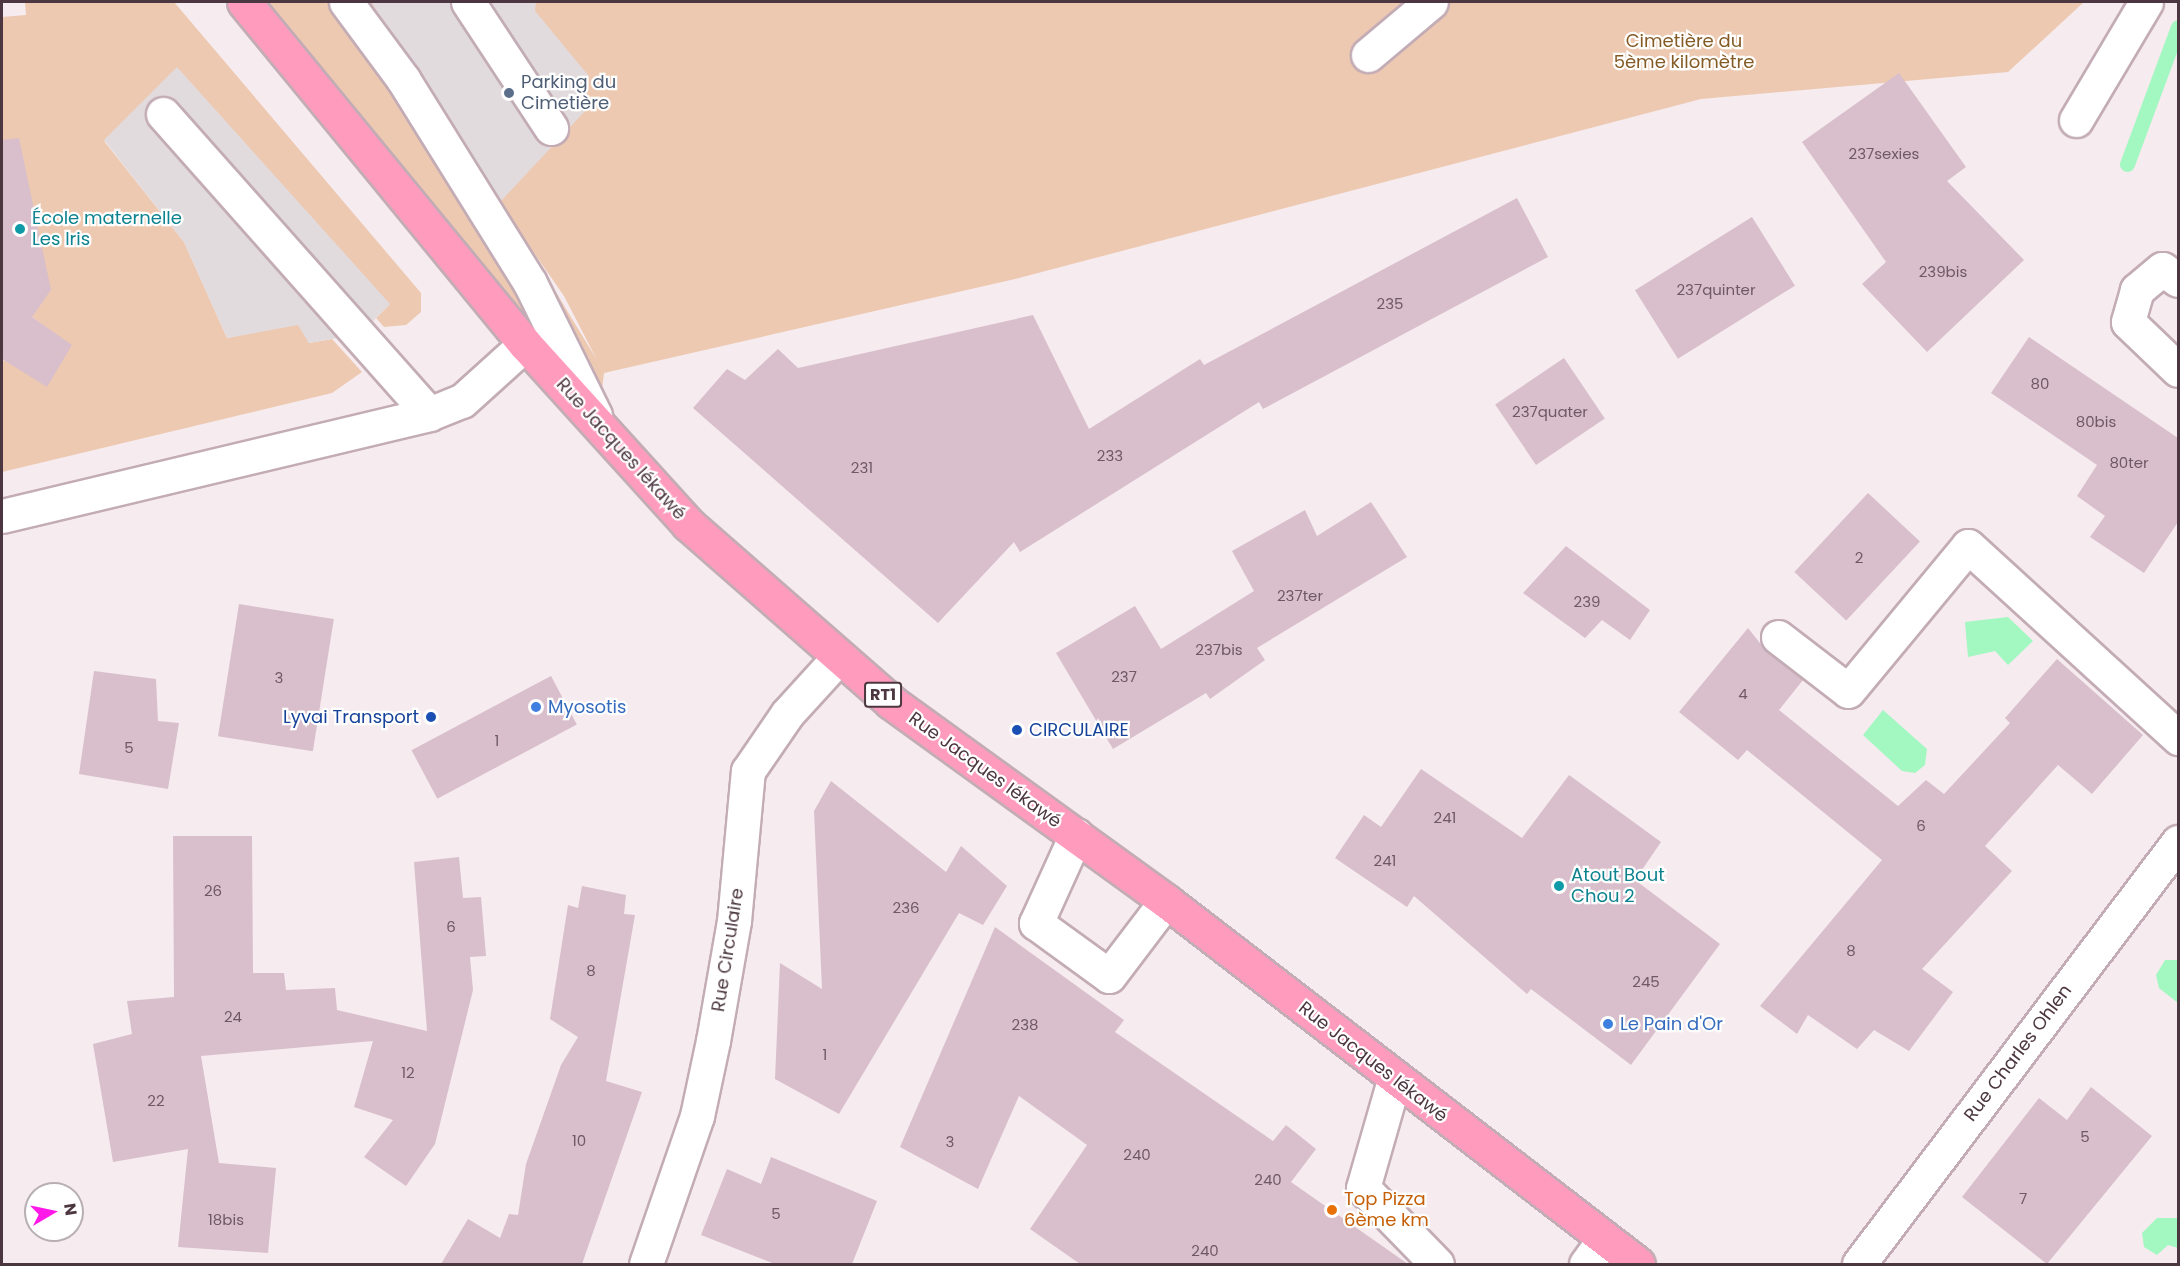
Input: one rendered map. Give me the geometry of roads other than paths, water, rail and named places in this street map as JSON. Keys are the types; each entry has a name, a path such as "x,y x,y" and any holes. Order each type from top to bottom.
{"main road":[{"name":"Rue Jacques Iékawé","path":"244,2 525,344 688,524 838,658 1166,901 1394,1080 1594,1252 1638,1264"}],"street":[{"path":"346,2 403,79 530,283 598,422"},
{"path":"468,2 551,128"},
{"path":"1368,55 1431,2"},
{"path":"2076,120 2146,2"},
{"path":"163,114 429,414"},
{"path":"2178,280 2162,269 2136,290 2128,322 2178,370"},
{"path":"2,516 429,414 462,401 525,344"},
{"path":"1778,636 1848,691 1968,546 2178,738"},
{"name":"Rue Circulaire","path":"646,1264 697,1116 713,1041 735,910 748,771 787,714 838,658"},
{"path":"1076,835 1036,922 1109,976 1166,901"},
{"name":"Rue Charles Ohlen","path":"1859,1264 2178,842"},
{"path":"1394,1080 1363,1188 1437,1264"}],"waterway":[{"path":"2127,164 2178,27"}],"place":[{"name":"Parking du Cimetière","path":"509,93"},
{"name":"École maternelle Les Iris","path":"20,229"},
{"name":"Myosotis","path":"536,707"},
{"name":"Lyvai Transport","path":"431,717"},
{"name":"CIRCULAIRE","path":"1017,730"},
{"name":"Atout Bout Chou 2","path":"1559,886"},
{"name":"Le Pain d'Or","path":"1608,1024"},
{"name":"Top Pizza 6ème km","path":"1332,1210"}],"park label":[{"name":"Cimetière du 5ème kilomètre","path":"1684,52"}]}
